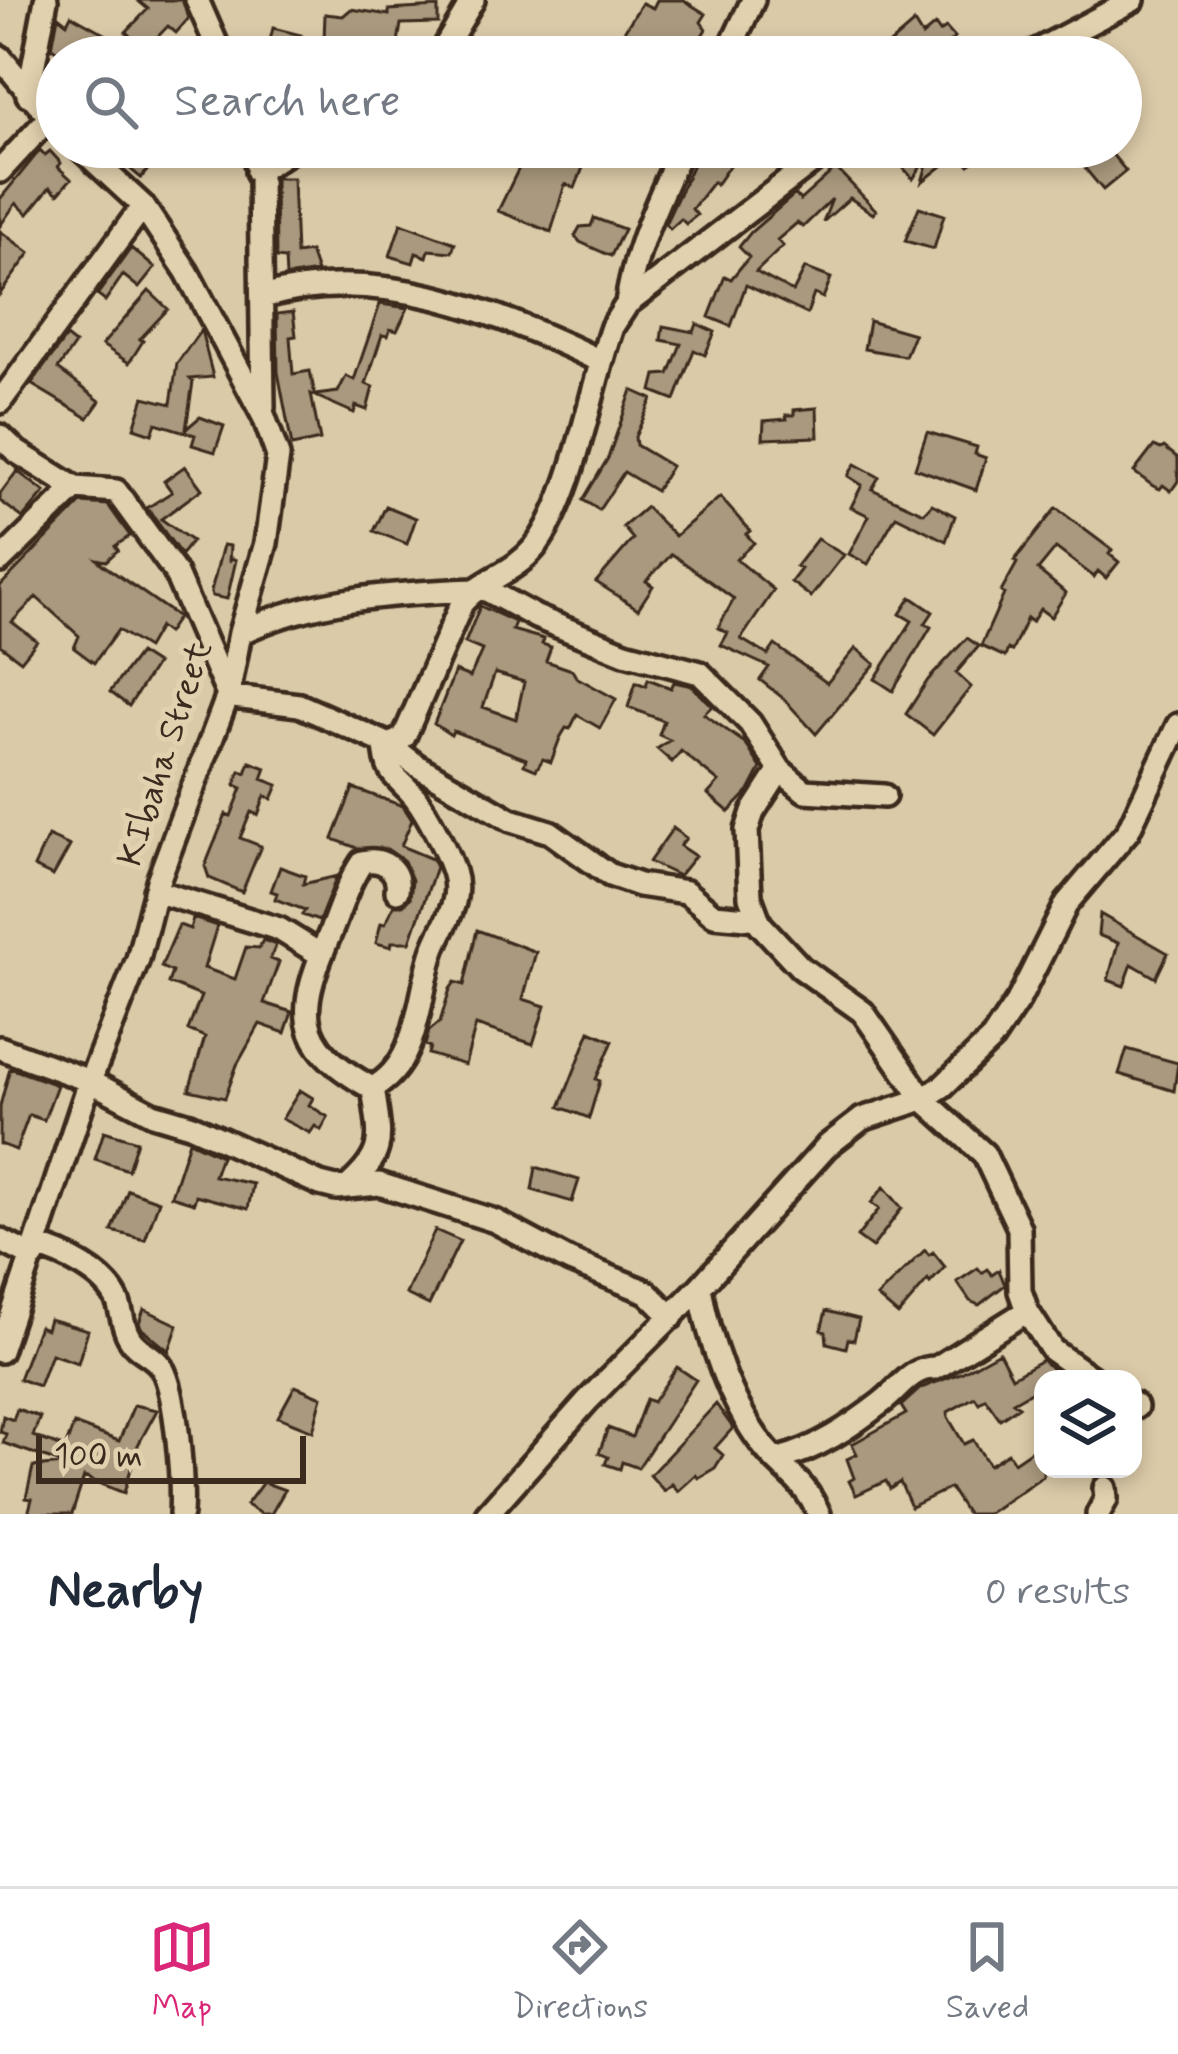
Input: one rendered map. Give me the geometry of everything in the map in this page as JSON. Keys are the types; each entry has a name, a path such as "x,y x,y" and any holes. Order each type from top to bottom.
{"street":[{"path":"39,36 46,0"},
{"path":"197,0 213,36"},
{"path":"452,36 473,0"},
{"path":"736,36 753,0"},
{"path":"1062,36 1124,2"},
{"path":"28,95 36,53"},
{"path":"0,57 36,104"},
{"path":"0,171 36,138"},
{"name":"KIbaha Street","path":"0,1352 90,1081 138,959 155,891 231,696 239,633 266,543 278,456 264,417 187,272 143,206 102,168"},
{"path":"256,168 264,417"},
{"path":"257,172 263,168"},
{"path":"387,744 398,742 408,730 462,603 478,588 510,572 548,528 600,361 612,327 627,304 657,200 672,168"},
{"path":"627,304 805,168"},
{"path":"0,401 143,206"},
{"path":"263,297 323,285 438,297 522,323 600,361"},
{"path":"0,436 75,488 116,491 166,556 231,696 299,705 387,744 511,820 550,832 610,875 686,892 714,915 758,919"},
{"path":"0,561 9,545 75,488"},
{"path":"239,633 297,611 394,594 478,588 626,653 700,673 750,723 780,770 797,786 817,794 884,796"},
{"path":"487,1514 587,1401 845,1131 944,1086 1006,1022 1067,903 1128,831 1178,725"},
{"path":"372,1088 386,1080 406,1049 434,947 453,911 456,893 445,851 418,802 390,774 387,744"},
{"path":"780,770 747,830 750,897 758,919 801,968 863,1012 923,1099 984,1154 1017,1220 1020,1291 1027,1311 1052,1350 1080,1370"},
{"path":"372,1088 331,1062 308,1023 309,981 362,862 374,860 388,866 397,879 397,891"},
{"path":"155,891 279,928 321,955"},
{"path":"0,1048 90,1081 153,1114 190,1125 320,1184 336,1188 379,1184 509,1226 578,1265 647,1292 672,1317"},
{"path":"351,1185 370,1168 380,1149 372,1088"},
{"path":"0,1240 34,1252 66,1255 110,1289 127,1336 161,1366 178,1446 181,1514"},
{"path":"700,1287 723,1374 765,1449 807,1489 819,1514"},
{"path":"779,1459 824,1442 886,1400 902,1382 926,1368 937,1368 1027,1311"},
{"path":"807,1489 812,1462 824,1442"},
{"path":"1098,1514 1106,1499 1105,1488"}],"building":[{"path":"137,0 182,0 189,18 176,33 168,26 158,36 130,36 126,32 148,9"},
{"path":"657,0 683,0 706,14 701,22 706,29 702,36 621,36 642,3 653,8"},
{"path":"438,7 438,23 401,24 399,36 324,36 325,14 343,16 351,9 389,15 389,10"},
{"path":"71,15 109,36 54,36 58,16 67,23"},
{"path":"914,23 922,36 899,36"},
{"path":"935,25 940,32 946,28 953,36 922,36"},
{"path":"273,28 301,35 301,36 271,36"},
{"path":"36,155 36,168 59,168 71,179 58,194 50,187 28,214 16,203 0,226 0,199"},
{"path":"129,168 149,168 141,178"},
{"path":"519,168 583,168 575,188 565,184 551,232 498,211"},
{"path":"691,168 728,168 692,209 697,215 686,224 681,219 670,229 665,224"},
{"path":"836,168 876,210 873,214 850,198 823,222 832,199 803,227 797,223 777,240 783,246 756,272 793,292 805,268 831,278 823,298 814,294 807,314 746,285 731,326 709,317 725,276 731,279 749,257 739,247 751,232 795,194 800,200"},
{"path":"903,168 920,168 913,179"},
{"path":"926,168 940,168 922,182"},
{"path":"1085,168 1124,168 1126,171 1103,190"},
{"path":"275,178 293,178 296,254 310,252 317,272 286,277 285,259 276,258"},
{"path":"919,207 944,215 934,249 905,241"},
{"path":"594,218 624,229 611,256 575,236 580,227 591,226"},
{"path":"401,223 455,243 452,252 429,250 427,257 416,253 413,263 390,256"},
{"path":"0,231 30,253 0,294"},
{"path":"131,248 155,268 139,288 123,275 105,301 97,295"},
{"path":"149,291 168,309 140,339 129,363 102,345"},
{"path":"380,304 408,308 397,331 390,329 388,336 382,335 366,384 373,387 367,410 356,406 354,413 311,394 320,440 292,446 278,372 277,314 293,312 293,374 310,371 315,395 338,392 346,376 354,380"},
{"path":"869,321 914,334 905,356 864,349"},
{"path":"697,324 715,332 705,355 694,350 675,400 652,391 656,375 669,374 681,344 661,340 663,326 694,332"},
{"path":"201,330 213,377 190,379 186,429 200,417 224,426 215,452 192,445 195,435 156,423 152,434 134,428 144,397 171,404 177,363"},
{"path":"66,337 75,344 58,369 100,401 88,418 31,384"},
{"path":"632,390 652,399 636,445 671,466 656,491 624,472 599,510 583,500 608,458"},
{"path":"817,408 818,437 763,439 764,421"},
{"path":"927,432 977,447 975,454 986,458 976,490 915,468"},
{"path":"1154,446 1178,458 1178,481 1171,491 1163,485 1160,489 1153,486 1134,472"},
{"path":"855,464 879,477 872,489 924,513 932,504 955,516 946,541 896,516 868,564 849,554 869,516 851,507 862,485 848,476"},
{"path":"185,466 202,489 161,519 192,541 181,555 147,508 172,492 164,481"},
{"path":"17,471 45,492 23,518 0,501"},
{"path":"720,497 750,531 746,534 754,543 736,559 774,590 741,639 768,655 775,645 827,683 856,648 875,664 816,734 760,680 769,667 721,645 728,633 718,628 734,599 672,554 646,581 653,586 638,609 596,582 633,539 623,527 646,507 675,536"},
{"path":"81,503 108,505 130,536 115,546 118,550 106,561 97,559 178,617 167,633 159,627 147,648 118,630 94,663 74,648 79,636 36,597 12,622 37,641 21,661 0,645 0,586"},
{"path":"386,506 416,518 407,544 374,531"},
{"path":"1056,508 1112,550 1109,554 1119,562 1106,578 1098,571 1094,577 1056,548 1038,570 1066,593 1051,617 1040,609 1032,622 1027,618 1005,657 981,646 1014,561"},
{"path":"817,539 844,555 811,597 791,582 801,569 796,566"},
{"path":"223,545 230,546 229,562 236,560 227,599 212,596 211,591"},
{"path":"911,597 933,612 925,624 931,627 893,691 875,679 912,621 900,614"},
{"path":"480,606 515,622 512,630 544,639 542,644 551,647 546,661 572,670 576,677 616,699 600,728 577,715 560,738 551,762 543,759 536,770 524,765 526,759 453,731 451,735 434,724 455,671 470,677 482,650 465,643","holes":["495,673 524,682 516,719 483,707"]},
{"path":"967,638 979,646 956,673 971,687 933,735 906,714 928,680"},
{"path":"139,653 156,664 129,706 110,692"},
{"path":"648,679 671,688 674,682 692,686 712,706 704,714 745,743 761,768 749,791 729,812 708,794 719,782 681,751 672,762 657,749 670,740 659,735 664,721 628,707 636,682 646,686"},
{"path":"250,762 266,768 262,779 278,785 272,799 265,796 258,815 251,812 240,838 261,846 242,892 209,878 205,866 242,788 235,785 240,771 246,773"},
{"path":"353,788 403,806 412,820 401,846 432,859 436,867 410,942 392,942 391,947 376,943 381,923 385,924 394,905 403,905 410,898 412,880 404,861 387,849 357,848 333,839"},
{"path":"673,828 686,838 680,846 695,856 679,876 649,862"},
{"path":"48,836 70,846 53,876 34,867"},
{"path":"280,867 305,876 303,884 337,876 319,921 275,899 277,893 271,891"},
{"path":"1100,914 1168,953 1156,978 1132,964 1124,986 1108,980 1118,943 1098,935"},
{"path":"193,918 217,926 204,968 235,979 246,947 259,948 263,940 276,945 270,959 279,962 264,1003 292,1012 285,1033 260,1024 225,1098 189,1090 205,1037 188,1030 201,996 168,983 172,972 161,967 179,925 190,929"},
{"path":"477,930 536,952 523,999 545,1006 533,1044 476,1025 465,1065 428,1054 430,1047 425,1045 429,1031 440,1022 450,989 455,982 464,985"},
{"path":"590,1031 613,1041 596,1079 600,1081 589,1118 560,1107"},
{"path":"1127,1049 1178,1063 1174,1091 1119,1074"},
{"path":"10,1068 57,1085 44,1120 29,1115 16,1150 0,1144 0,1106"},
{"path":"300,1090 313,1098 309,1105 328,1117 321,1130 315,1126 310,1133 282,1119"},
{"path":"104,1131 137,1141 128,1170 95,1159"},
{"path":"189,1141 221,1156 214,1176 253,1184 248,1209 196,1195 194,1203 171,1196"},
{"path":"536,1167 579,1180 572,1202 532,1190"},
{"path":"884,1187 902,1208 872,1248 857,1237 879,1209 871,1203"},
{"path":"128,1190 159,1201 145,1240 112,1231"},
{"path":"435,1230 460,1241 429,1305 406,1294"},
{"path":"925,1250 929,1255 933,1252 945,1267 898,1315 877,1297"},
{"path":"978,1268 992,1275 999,1270 1005,1285 979,1305 970,1301 957,1282"},
{"path":"144,1309 178,1325 169,1351 142,1329"},
{"path":"826,1311 859,1319 854,1340 848,1339 846,1348 827,1343 826,1332 821,1330"},
{"path":"49,1319 88,1330 78,1363 51,1354 39,1386 19,1379 39,1326 46,1329"},
{"path":"999,1352 1012,1377 1042,1360 1053,1370 1034,1370 1034,1390 1013,1402 1019,1406 1000,1419 985,1398 979,1403 975,1397 948,1412 964,1444 973,1440 989,1465 1008,1453 1014,1462 1034,1448 1034,1478 1040,1478 987,1514 967,1514 950,1488 911,1507 900,1482 890,1489 886,1481 856,1495 847,1459 857,1454 852,1444 906,1414 901,1406 921,1388"},
{"path":"677,1367 696,1380 638,1468 622,1462 620,1469 605,1464 608,1457 599,1453 608,1428 632,1437 646,1399 653,1402"},
{"path":"295,1386 322,1397 313,1431 278,1417"},
{"path":"716,1404 733,1428 715,1448 723,1455 715,1468 696,1475 678,1491 672,1484 664,1491 650,1475"},
{"path":"134,1405 157,1410 138,1445 124,1493 84,1477 72,1514 28,1514 32,1499 26,1498 33,1467 64,1464 3,1443 3,1416 13,1420 17,1409 40,1417 33,1436 65,1448 74,1424 119,1441"},
{"path":"263,1482 285,1490 271,1514 246,1505"}]}
